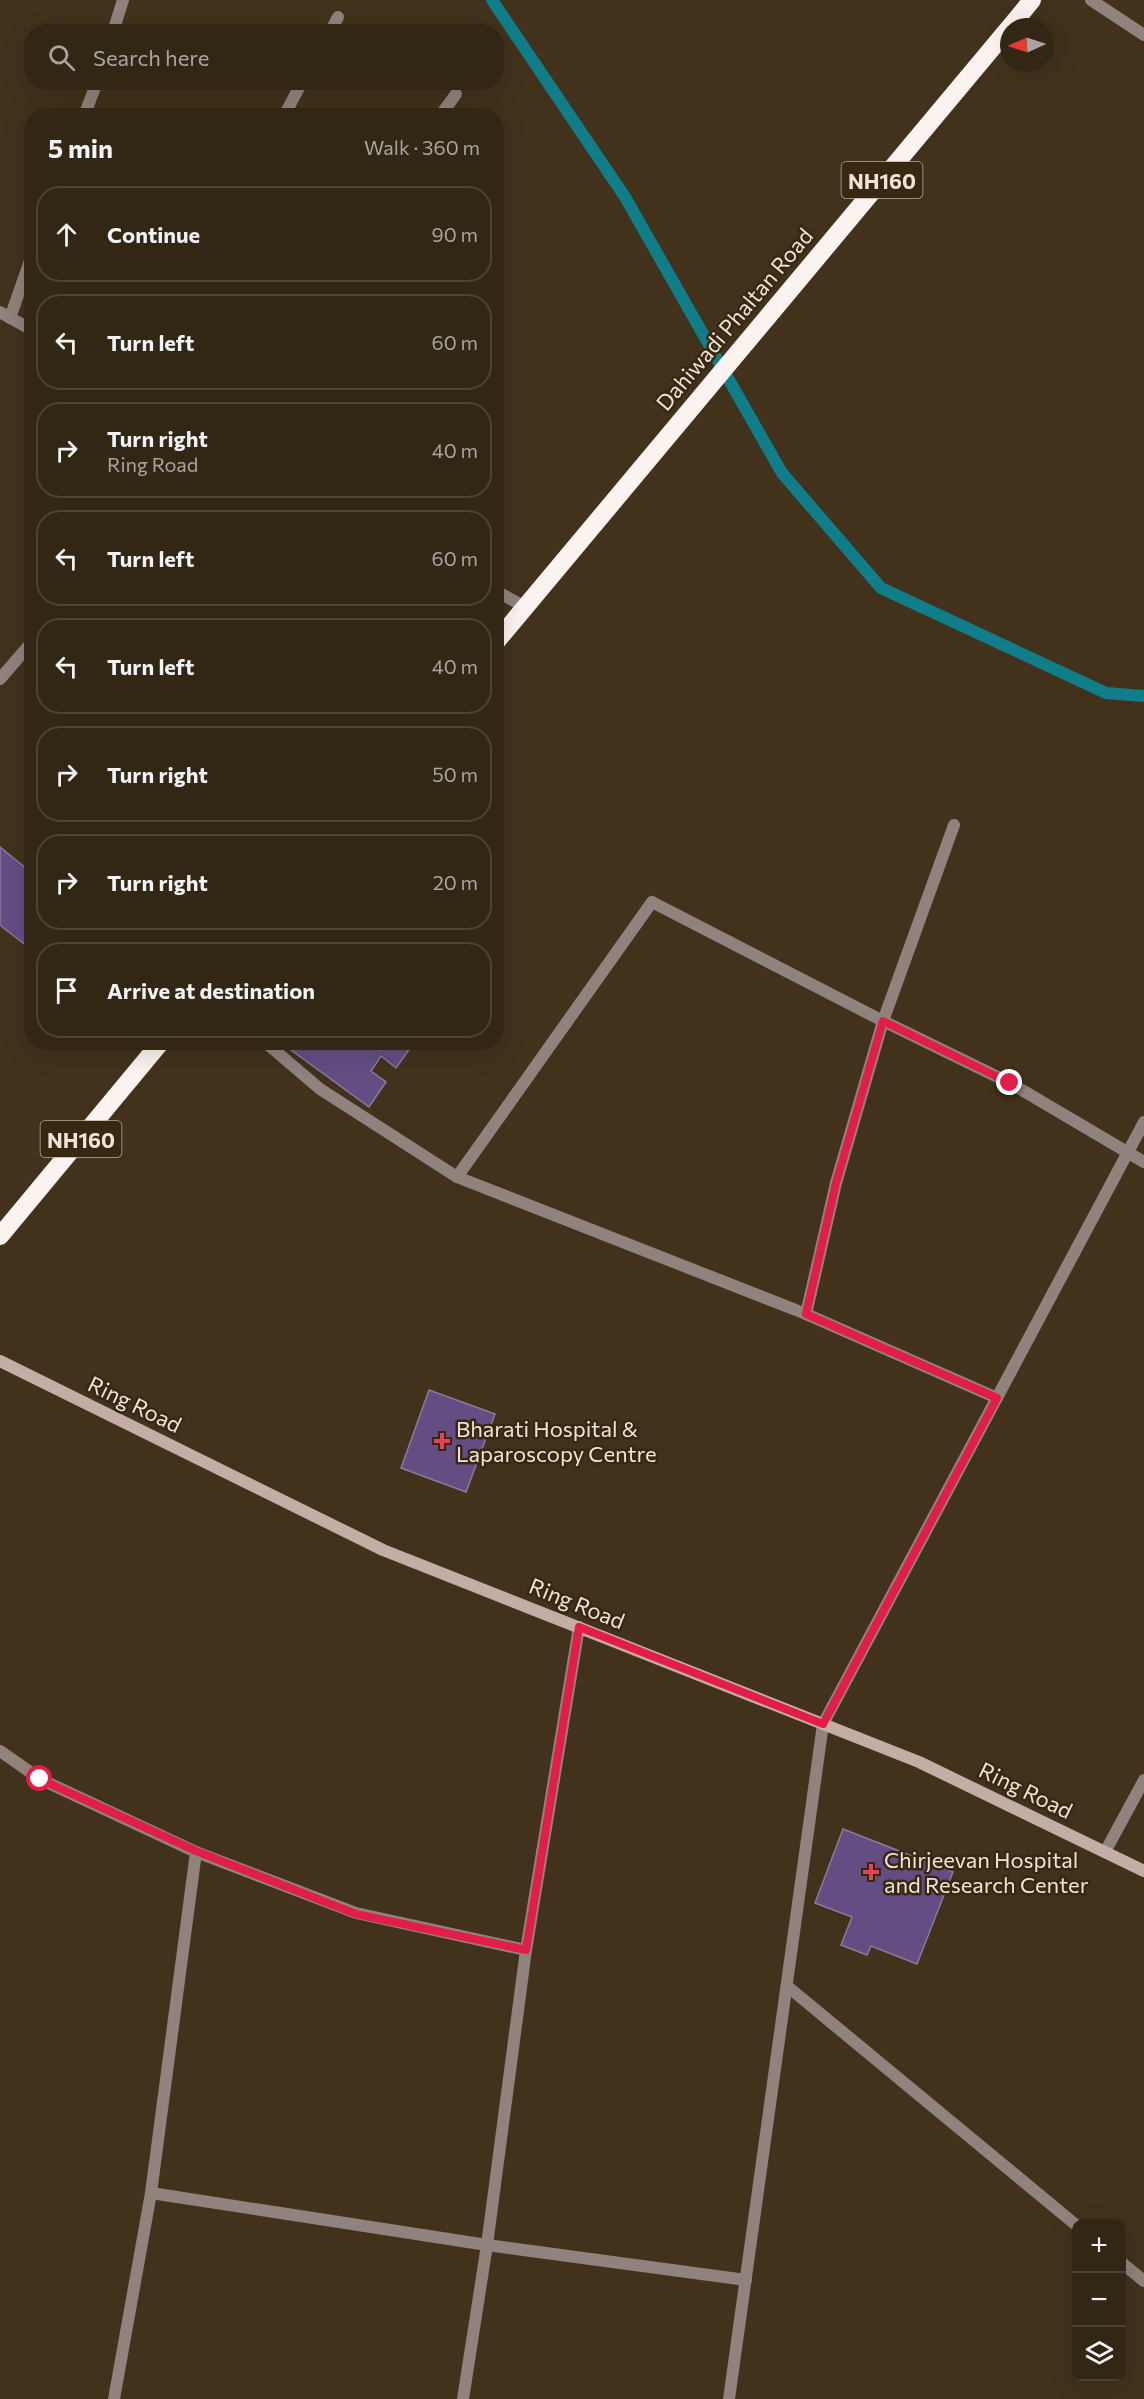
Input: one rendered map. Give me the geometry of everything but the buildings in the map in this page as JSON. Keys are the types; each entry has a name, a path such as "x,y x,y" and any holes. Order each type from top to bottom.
{"highway":[{"name":"Dahiwadi Phaltan Road","path":"1017,18 1032,0"},
{"name":"Dahiwadi Phaltan Road","path":"504,632 1000,38"},
{"name":"NH160","path":"0,1236 154,1050"}],"main road":[{"name":"Ring Road","path":"0,1361 383,1550 919,1762 1144,1870"}],"street":[{"path":"116,24 123,0"},
{"path":"1091,0 1144,35"},
{"path":"334,24 338,17"},
{"path":"87,108 94,90"},
{"path":"288,108 298,90"},
{"path":"446,108 456,94"},
{"path":"24,273 5,315 24,326"},
{"path":"504,595 525,607"},
{"path":"0,679 24,651"},
{"path":"806,1314 836,1183 883,1021 954,825"},
{"path":"457,1177 652,902 883,1021 1010,1083 1144,1162"},
{"path":"274,1050 320,1089 457,1177 806,1314 997,1398"},
{"path":"729,2399 823,1724 1144,1122"},
{"path":"463,2399 487,2246 526,1950 579,1627"},
{"path":"0,1751 40,1779 196,1851 356,1914 526,1950"},
{"path":"1105,1852 1144,1780"},
{"path":"114,2399 151,2193 196,1851"},
{"path":"787,1986 1072,2221"},
{"path":"151,2193 487,2246 746,2280"},
{"path":"1126,2266 1144,2282"}],"waterway":[{"path":"492,0 625,197 782,473 881,588 1106,693 1144,696"}],"place":[{"name":"Bharati Hospital & Laparoscopy Centre","path":"442,1441"},
{"name":"Chirjeevan Hospital and Research Center","path":"871,1872"}],"route":[{"path":"40,1779 196,1851 356,1914 526,1950 579,1627 823,1724 997,1398 806,1314 836,1183 883,1021 1010,1083"}]}
